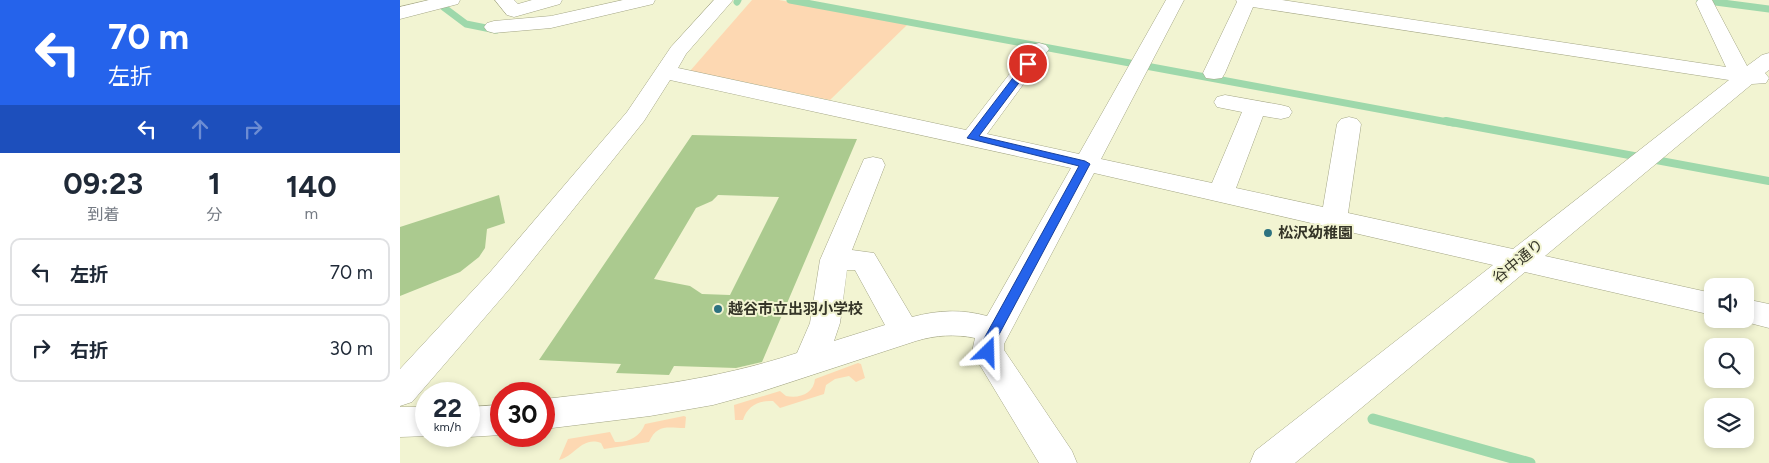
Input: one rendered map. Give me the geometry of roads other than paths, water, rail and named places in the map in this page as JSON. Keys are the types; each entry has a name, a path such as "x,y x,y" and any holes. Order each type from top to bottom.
{"street":[{"path":"400,13 452,0"},
{"path":"504,0 514,12 554,0"},
{"path":"494,27 544,24 615,3 646,0"},
{"path":"400,392 508,271 636,116 678,51 724,0"},
{"path":"1059,463 988,352 988,344 1175,0"},
{"path":"1214,73 1246,0 1752,78"},
{"path":"1704,3 1752,78"},
{"path":"972,138 1040,49"},
{"name":"谷中通り","path":"1268,463 1519,261 1752,78 1769,59"},
{"path":"665,72 972,138 1704,302"},
{"path":"1225,102 1281,112"},
{"path":"1221,194 1255,108"},
{"path":"1334,220 1349,124"},
{"path":"810,362 825,323 834,260 873,165"},
{"path":"834,260 864,260 905,332"},
{"path":"1754,313 1769,316"},
{"path":"555,413 657,401 713,391 772,376 810,362 935,324 954,322 976,325 995,331"},
{"path":"400,422 415,422"}],"waterway":[{"path":"790,0 1453,123"},
{"path":"1700,0 1769,9"},
{"path":"442,6 466,24 496,30"},
{"path":"1446,121 1769,181"},
{"path":"1373,419 1530,463"}],"place":[{"name":"松沢幼稚園","path":"1268,233"},
{"name":"越谷市立出羽小学校","path":"718,309"}]}
